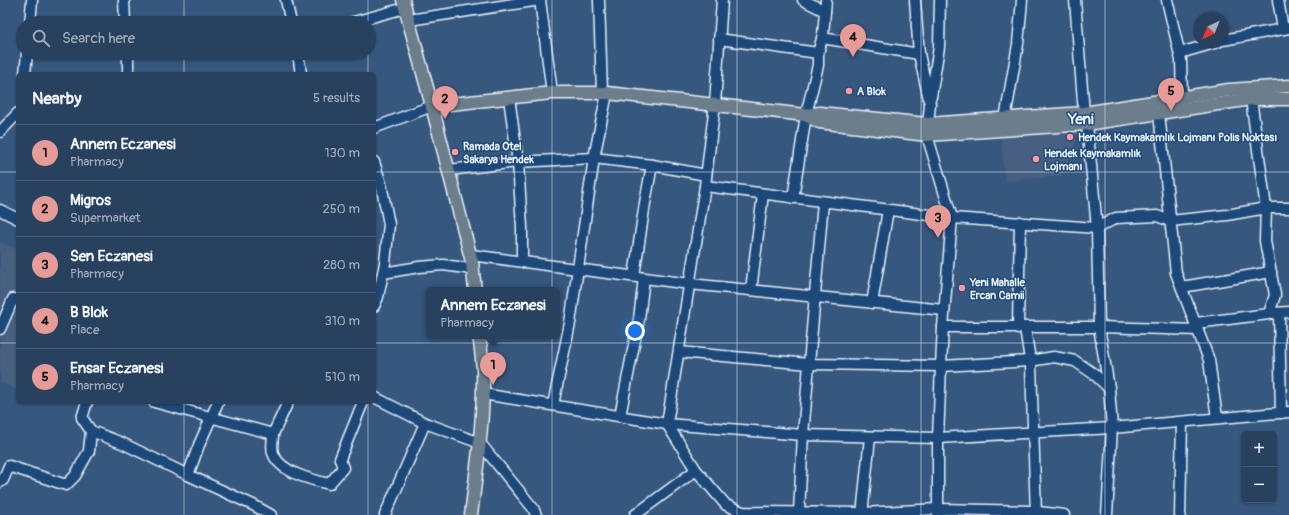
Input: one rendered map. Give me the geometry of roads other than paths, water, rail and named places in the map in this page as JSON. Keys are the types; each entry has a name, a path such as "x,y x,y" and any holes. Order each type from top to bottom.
{"main road":[{"path":"405,9 471,255 475,287"},
{"path":"927,130 1005,119 1085,118 1182,97 1229,90 1289,86"},
{"path":"432,106 552,93 604,93 806,114 819,122 927,130 1159,114 1251,99 1289,99"},
{"path":"471,515 480,443 483,394 483,368 480,339"}],"street":[{"path":"31,16 32,0"},
{"path":"124,0 125,16"},
{"path":"286,0 289,16"},
{"path":"376,16 405,9 540,0 552,93"},
{"path":"553,405 570,323 604,93 599,0"},
{"path":"722,0 715,104 705,186 667,424 696,470 734,515"},
{"path":"803,0 825,11"},
{"path":"793,198 806,114 818,66 818,53 822,38 826,0"},
{"path":"915,0 919,54 930,104"},
{"path":"938,512 938,438 941,366 952,218 927,130 939,47 940,0"},
{"path":"1005,119 1018,44 1022,0"},
{"path":"1075,0 1085,118 1097,228 1099,327 1109,388 1112,428 1107,515"},
{"path":"1167,0 1180,53 1182,97"},
{"path":"1229,39 1286,28 1278,0"},
{"path":"822,38 919,54"},
{"path":"720,39 818,53"},
{"path":"1180,53 1197,48"},
{"path":"25,72 26,60"},
{"path":"128,60 128,72"},
{"path":"299,60 301,72"},
{"path":"509,98 518,162 522,227 522,262"},
{"path":"483,394 667,424 803,435 938,438 1112,428 1285,412 1279,313 1265,241 1266,208 1251,99"},
{"path":"376,127 432,106"},
{"path":"1159,114 1176,273 1209,360 1217,418"},
{"path":"0,132 16,115"},
{"path":"449,170 518,162 594,158 652,165 706,175"},
{"path":"620,416 640,319 639,277 645,204 652,165"},
{"path":"376,168 381,184 389,224 383,273 376,302"},
{"path":"705,186 952,218 1097,228 1116,218 1157,216 1170,221 1227,215 1266,208 1289,208"},
{"path":"751,290 763,194"},
{"path":"800,512 808,364 816,297 823,202"},
{"path":"0,210 16,217"},
{"path":"872,302 888,210"},
{"path":"1020,222 1022,328 1030,361 1036,513"},
{"path":"471,255 690,284 944,310"},
{"path":"383,273 443,265 473,269"},
{"path":"1182,287 1271,272"},
{"path":"0,329 13,299 16,300"},
{"path":"943,327 1197,327 1279,313"},
{"path":"679,352 808,364 941,366 1030,361 1054,357 1075,361 1094,374 1109,388"},
{"path":"376,398 425,423 480,443 536,515"},
{"path":"86,404 82,418 91,431 122,443 271,515"},
{"path":"162,404 212,416 274,434"},
{"path":"188,475 199,445 217,404"},
{"path":"287,404 274,434 272,451 276,461 286,469 315,481 329,484 343,468 340,459 362,404"},
{"path":"1180,515 1182,422"},
{"path":"385,515 425,423"},
{"path":"0,482 3,480 9,466 66,485 75,476 89,451 91,431"},
{"path":"862,514 870,436"},
{"path":"639,514 696,470"},
{"path":"726,505 744,512 862,514 938,512 1036,513 1064,515"}],"place":[{"name":"B Blok","path":"853,57"},
{"name":"A Blok","path":"849,91"},
{"name":"Ensar Eczanesi","path":"1171,111"},
{"name":"Migros","path":"445,119"},
{"name":"Hendek Kaymakamlık Lojmanı Polis Noktası","path":"1070,137"},
{"name":"Ramada Otel Sakarya Hendek","path":"455,152"},
{"name":"Hendek Kaymakamlık Lojmanı","path":"1036,159"},
{"name":"Sen Eczanesi","path":"938,238"},
{"name":"Yeni Mahalle Ercan Camii","path":"962,288"},
{"name":"Annem Eczanesi","path":"493,385"}],"district":[{"name":"Yeni","path":"1081,119"}]}
